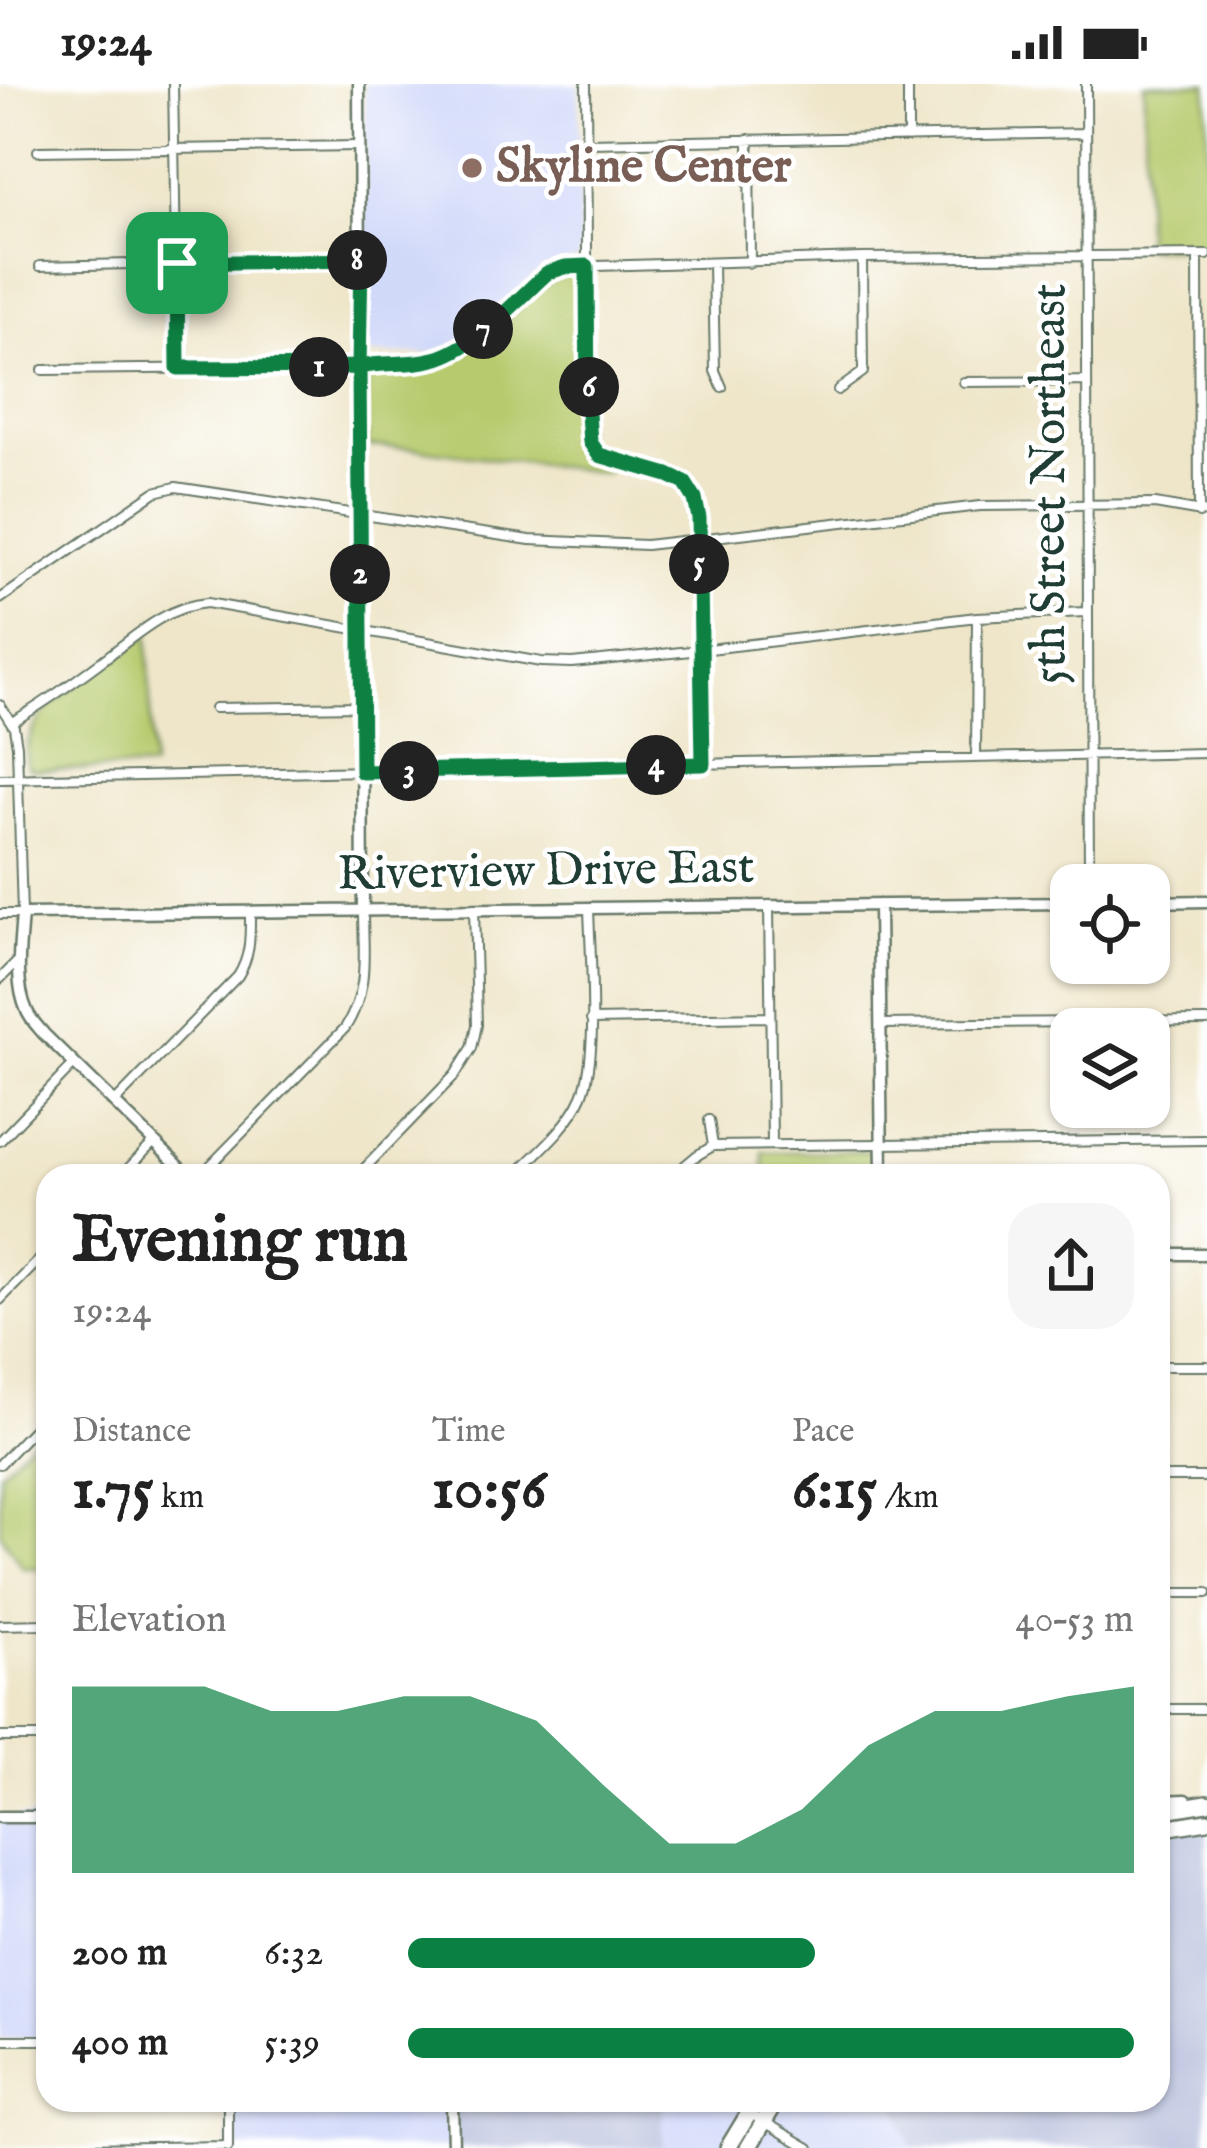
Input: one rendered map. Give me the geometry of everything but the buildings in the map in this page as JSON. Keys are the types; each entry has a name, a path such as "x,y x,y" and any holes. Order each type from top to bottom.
{"highway":[{"path":"1170,1805 1207,1801"},
{"path":"1170,1827 1207,1821"},
{"path":"728,2148 757,2112"},
{"path":"748,2148 757,2112"}],"street":[{"path":"173,84 178,368"},
{"path":"212,1164 345,1028 359,1006 363,983 358,84"},
{"path":"586,84 590,442 599,455 685,483 695,499 703,764"},
{"path":"908,84 908,136"},
{"name":"5th Street Northeast","path":"1086,84 1089,864"},
{"path":"588,143 1085,134"},
{"path":"749,139 750,263"},
{"path":"38,152 359,146"},
{"path":"0,599 155,492 176,487 568,543 646,545 980,506 1155,504 1203,513 1203,255 565,267 547,273 455,352 420,362 359,367 43,370"},
{"path":"838,390 863,372 862,258"},
{"path":"40,266 361,260"},
{"path":"713,264 715,371 722,387"},
{"path":"964,382 1087,381"},
{"path":"12,722 190,604 541,662 572,663 977,617 1086,612"},
{"path":"976,758 977,617"},
{"path":"0,705 12,722 20,778 19,959 27,1012 177,1164"},
{"path":"215,708 361,706"},
{"path":"0,779 1207,754"},
{"path":"1170,902 1207,902"},
{"name":"Riverview Drive East","path":"22,914 1050,903"},
{"path":"769,905 772,1144"},
{"path":"879,905 882,1164"},
{"path":"526,1164 559,1130 584,1092 590,1065 589,907"},
{"path":"369,1164 455,1075 472,1048 477,1025 474,908"},
{"path":"114,1103 238,976 250,948 250,912"},
{"path":"0,914 22,914"},
{"path":"0,980 19,959"},
{"path":"590,1020 768,1017"},
{"path":"880,1024 1207,1021"},
{"path":"0,1141 74,1064"},
{"path":"709,1120 713,1146"},
{"path":"686,1164 713,1146 1207,1140"},
{"path":"133,1164 154,1142"},
{"path":"1170,1254 1207,1254"},
{"path":"0,1300 36,1263"},
{"path":"1170,1366 1207,1366"},
{"path":"0,1464 36,1426"},
{"path":"1170,1478 1207,1477"},
{"path":"1170,1593 1207,1592"},
{"path":"0,1625 36,1624"},
{"path":"1170,1709 1207,1709"},
{"path":"0,1737 36,1737"},
{"path":"0,1817 36,1816"},
{"path":"0,2040 36,2040"},
{"path":"81,2148 228,2147 228,2112"},
{"path":"452,2112 453,2148"},
{"path":"757,2112 809,2148"}],"shaded area":[{"name":"Skyline Center","path":"365,84 579,84 577,259 544,268 466,336 428,354 371,355 366,349"},
{"path":"0,1817 36,1817 36,2038 0,2039"},
{"path":"1207,1824 1207,2148 912,2148 898,2112 1170,2112 1170,1829"},
{"path":"228,2112 452,2112 453,2148 228,2148"},
{"path":"452,2112 663,2112 663,2148 453,2148"},
{"path":"663,2112 750,2112 728,2148 663,2148"},
{"path":"770,2112 898,2112 912,2148 748,2148"}],"green space":[{"path":"1144,84 1207,84 1207,248 1145,248"},
{"path":"569,273 581,276 582,285 583,441 591,455 609,467 606,473 367,446 366,376 373,370 448,362 480,342 536,291"},
{"path":"148,634 152,768 27,767 30,738 46,711"},
{"path":"868,1151 874,1164 764,1164 763,1152"},
{"path":"36,1436 36,1568 23,1568 0,1533 0,1472"}],"place":[{"name":"Skyline Center","path":"472,168"}],"route":[{"path":"177,263 178,368 359,367 362,772 703,764 695,499 685,483 599,455 590,442 587,266 547,273 455,352 420,362 359,367 361,260 177,263"}]}
